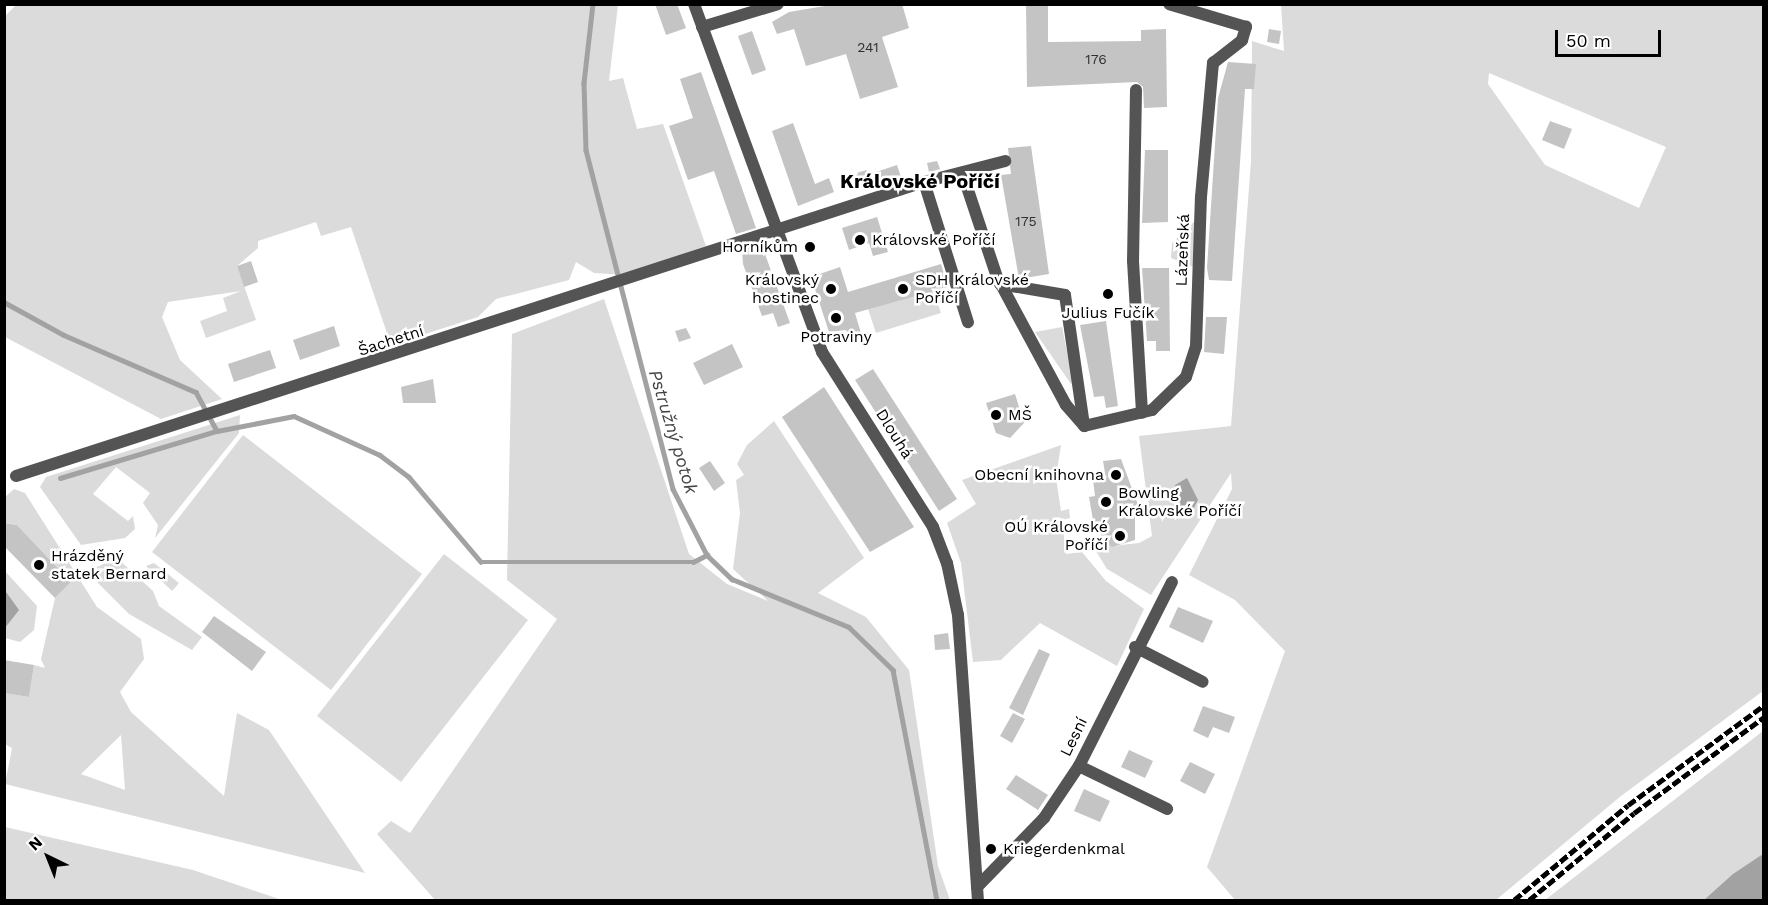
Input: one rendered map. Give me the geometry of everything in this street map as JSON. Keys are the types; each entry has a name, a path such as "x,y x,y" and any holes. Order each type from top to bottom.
{"street":[{"name":"Dlouhá","path":"694,4 775,231 822,352 933,527 947,563 958,615 978,900"},
{"path":"702,27 778,4"},
{"name":"Lázeňská","path":"1084,426 1142,413 1175,392 1197,346 1201,197 1213,63 1242,40 1242,22 1169,4"},
{"path":"1136,90 1133,261 1142,413"},
{"path":"775,231 924,182 963,175 1005,161"},
{"path":"963,175 1000,284 1066,405 1084,426"},
{"path":"924,182 968,322"},
{"name":"Šachetní","path":"16,476 627,282 775,231"},
{"path":"1000,284 1065,295 1084,426"},
{"name":"Lesní","path":"977,887 1044,818 1079,766 1135,647 1172,582"},
{"path":"1135,647 1203,682"},
{"path":"1079,766 1167,809"}],"shaded area":[{"path":"17,4 618,5 609,81 623,78 637,129 663,124 706,246 625,275 594,273 576,262 569,280 496,299 478,317 391,345 351,227 321,236 316,222 258,241 258,248 237,266 256,320 206,338 200,321 227,311 223,298 241,291 168,302 162,317 180,360 222,399 161,419 5,337 4,17"},
{"path":"1281,5 1763,5 1763,691 1621,796 1496,900 1235,900 1207,867 1285,651 1235,600 1189,575 1232,489 1231,473 1151,595 1107,569 1094,548 1139,543 1152,536 1139,436 1231,426 1251,161 1252,41 1284,51","holes":["1489,73 1666,147 1639,208 1545,165 1488,84"]},
{"path":"1198,218 1193,267 1171,258 1172,243"},
{"path":"933,289 941,313 876,333 868,309"},
{"path":"604,299 689,554 727,584 768,601 733,569 740,513 736,480 744,475 737,464 747,445 774,421 864,558 818,593 866,617 909,670 938,866 950,900 435,900 377,834 391,821 410,833 557,619 507,580 512,334"},
{"path":"1062,327 1073,381 1071,384 1035,332"},
{"path":"240,415 239,433 155,538 158,525 143,503 150,493 116,467 93,494 128,521 133,516 135,529 125,538 81,545 40,487 46,477"},
{"path":"243,435 422,574 331,690 152,552"},
{"path":"1061,445 1056,478 1061,511 1069,509 1070,518 1062,520 1066,554 1082,552 1106,581 1144,609 1117,666 1040,623 1001,660 973,662 961,563 947,523 976,504 962,480"},
{"path":"1187,478 1198,500 1190,515 1182,516 1175,485"},
{"path":"14,489 25,493 97,607 141,639 144,659 120,692 131,712 224,796 237,713 269,730 365,873 5,784 12,748 5,744 5,693 29,697 34,665 45,668 41,659 55,598 71,582 17,525 5,523 5,497","holes":["121,735 125,790 81,774"]},
{"path":"444,554 528,620 401,782 317,716"},
{"path":"117,558 153,591 159,606 202,637 192,650 129,614 98,583 97,567"},
{"path":"154,563 179,583 172,591 146,566"},
{"path":"4,570 37,606 34,630 20,642 5,638"},
{"path":"4,589 19,610 5,628 5,595"},
{"path":"1763,731 1763,854 1704,900 1545,900"},
{"path":"5,827 193,870 282,900 5,900"},
{"path":"1763,854 1763,900 1704,900 1733,874"}],"building":[{"path":"655,4 677,4 686,28 666,35"},
{"path":"837,4 902,4 909,28 882,37 898,87 860,99 846,54 806,66 794,29 777,34 772,22 789,12"},
{"path":"1026,4 1048,4 1048,42 1141,41 1141,30 1166,29 1167,107 1144,108 1143,87 1137,82 1027,87"},
{"path":"1269,29 1281,31 1279,44 1267,42"},
{"path":"752,31 766,70 752,75 738,36"},
{"path":"1228,62 1256,64 1254,89 1245,89 1232,281 1209,280 1207,268 1218,98"},
{"path":"701,72 756,228 736,234 714,171 688,180 669,126 693,118 680,79"},
{"path":"1550,121 1572,129 1564,149 1542,140"},
{"path":"793,123 815,184 829,178 834,192 798,206 772,131"},
{"path":"1031,146 1049,274 1019,279 1001,175 1011,174 1008,148"},
{"path":"1145,150 1168,150 1168,222 1142,223"},
{"path":"937,161 940,169 929,172 927,163"},
{"path":"897,165 901,177 877,185 873,173"},
{"path":"867,170 871,182 856,186 852,174"},
{"path":"877,217 888,252 873,256 869,243 849,250 842,228"},
{"path":"761,243 790,323 778,327 773,313 762,316 743,264 742,250"},
{"path":"251,261 258,282 244,287 237,266"},
{"path":"941,264 948,287 855,313 861,333 848,337 846,330 829,332 811,277 840,267 848,292"},
{"path":"1142,268 1169,268 1170,351 1156,351 1156,341 1147,341"},
{"path":"1206,317 1227,317 1224,354 1204,352"},
{"path":"1106,321 1118,406 1106,408 1104,396 1094,397 1080,325"},
{"path":"334,326 340,346 300,360 293,340"},
{"path":"686,328 691,338 679,342 675,331"},
{"path":"732,344 743,367 704,385 693,363"},
{"path":"270,350 276,368 234,382 228,364"},
{"path":"873,369 957,499 939,511 855,380"},
{"path":"433,379 436,403 403,403 401,387"},
{"path":"824,387 914,527 870,552 782,417"},
{"path":"1015,394 1024,423 1010,438 996,433 986,403"},
{"path":"1121,459 1141,513 1135,514 1135,540 1112,547 1102,541 1099,525 1094,526 1089,497 1095,496 1093,480 1106,479 1103,461"},
{"path":"710,461 725,483 714,491 699,468"},
{"name":"Hrázděný statek Bernard","path":"4,523 17,525 71,582 55,598 4,546"},
{"path":"1178,607 1213,621 1203,643 1169,627"},
{"path":"214,616 266,652 252,671 202,632"},
{"path":"948,633 950,649 935,650 934,635"},
{"path":"1039,649 1050,654 1023,715 1009,708"},
{"path":"4,660 34,665 29,697 4,693"},
{"path":"1203,706 1235,717 1229,733 1213,727 1208,738 1193,731"},
{"path":"1013,713 1025,719 1012,743 1000,736"},
{"path":"1129,750 1153,761 1145,778 1121,767"},
{"path":"1190,762 1215,774 1205,794 1180,781"},
{"path":"1016,775 1048,795 1038,810 1006,789"},
{"path":"1084,789 1110,801 1100,822 1074,811"}],"waterway":[{"name":"Pstružný potok","path":"593,4 584,83 586,150 673,489 707,555 732,579 849,627 893,670 937,900"},
{"path":"4,302 64,335 196,392 217,431 294,416 380,455 409,477 481,562 693,562 707,555"},
{"path":"60,478 217,431"}],"railway":[{"path":"1514,900 1628,805 1764,705"},
{"path":"1529,900 1634,813 1764,717"}],"place":[{"name":"Královské Poříčí","path":"860,240"},
{"name":"Horníkům","path":"810,247"},
{"name":"Královský hostinec","path":"831,289"},
{"name":"SDH Královské Poříčí","path":"903,289"},
{"name":"Julius Fučík","path":"1108,294"},
{"name":"Potraviny","path":"836,318"},
{"name":"MŠ","path":"996,415"},
{"name":"Obecní knihovna","path":"1116,475"},
{"name":"Bowling Královské Poříčí","path":"1106,502"},
{"name":"OÚ Královské Poříčí","path":"1120,536"},
{"name":"Hrázděný statek Bernard","path":"39,565"},
{"name":"Kriegerdenkmal","path":"991,849"}],"district":[{"name":"Královské Poříčí","path":"920,181"}]}
